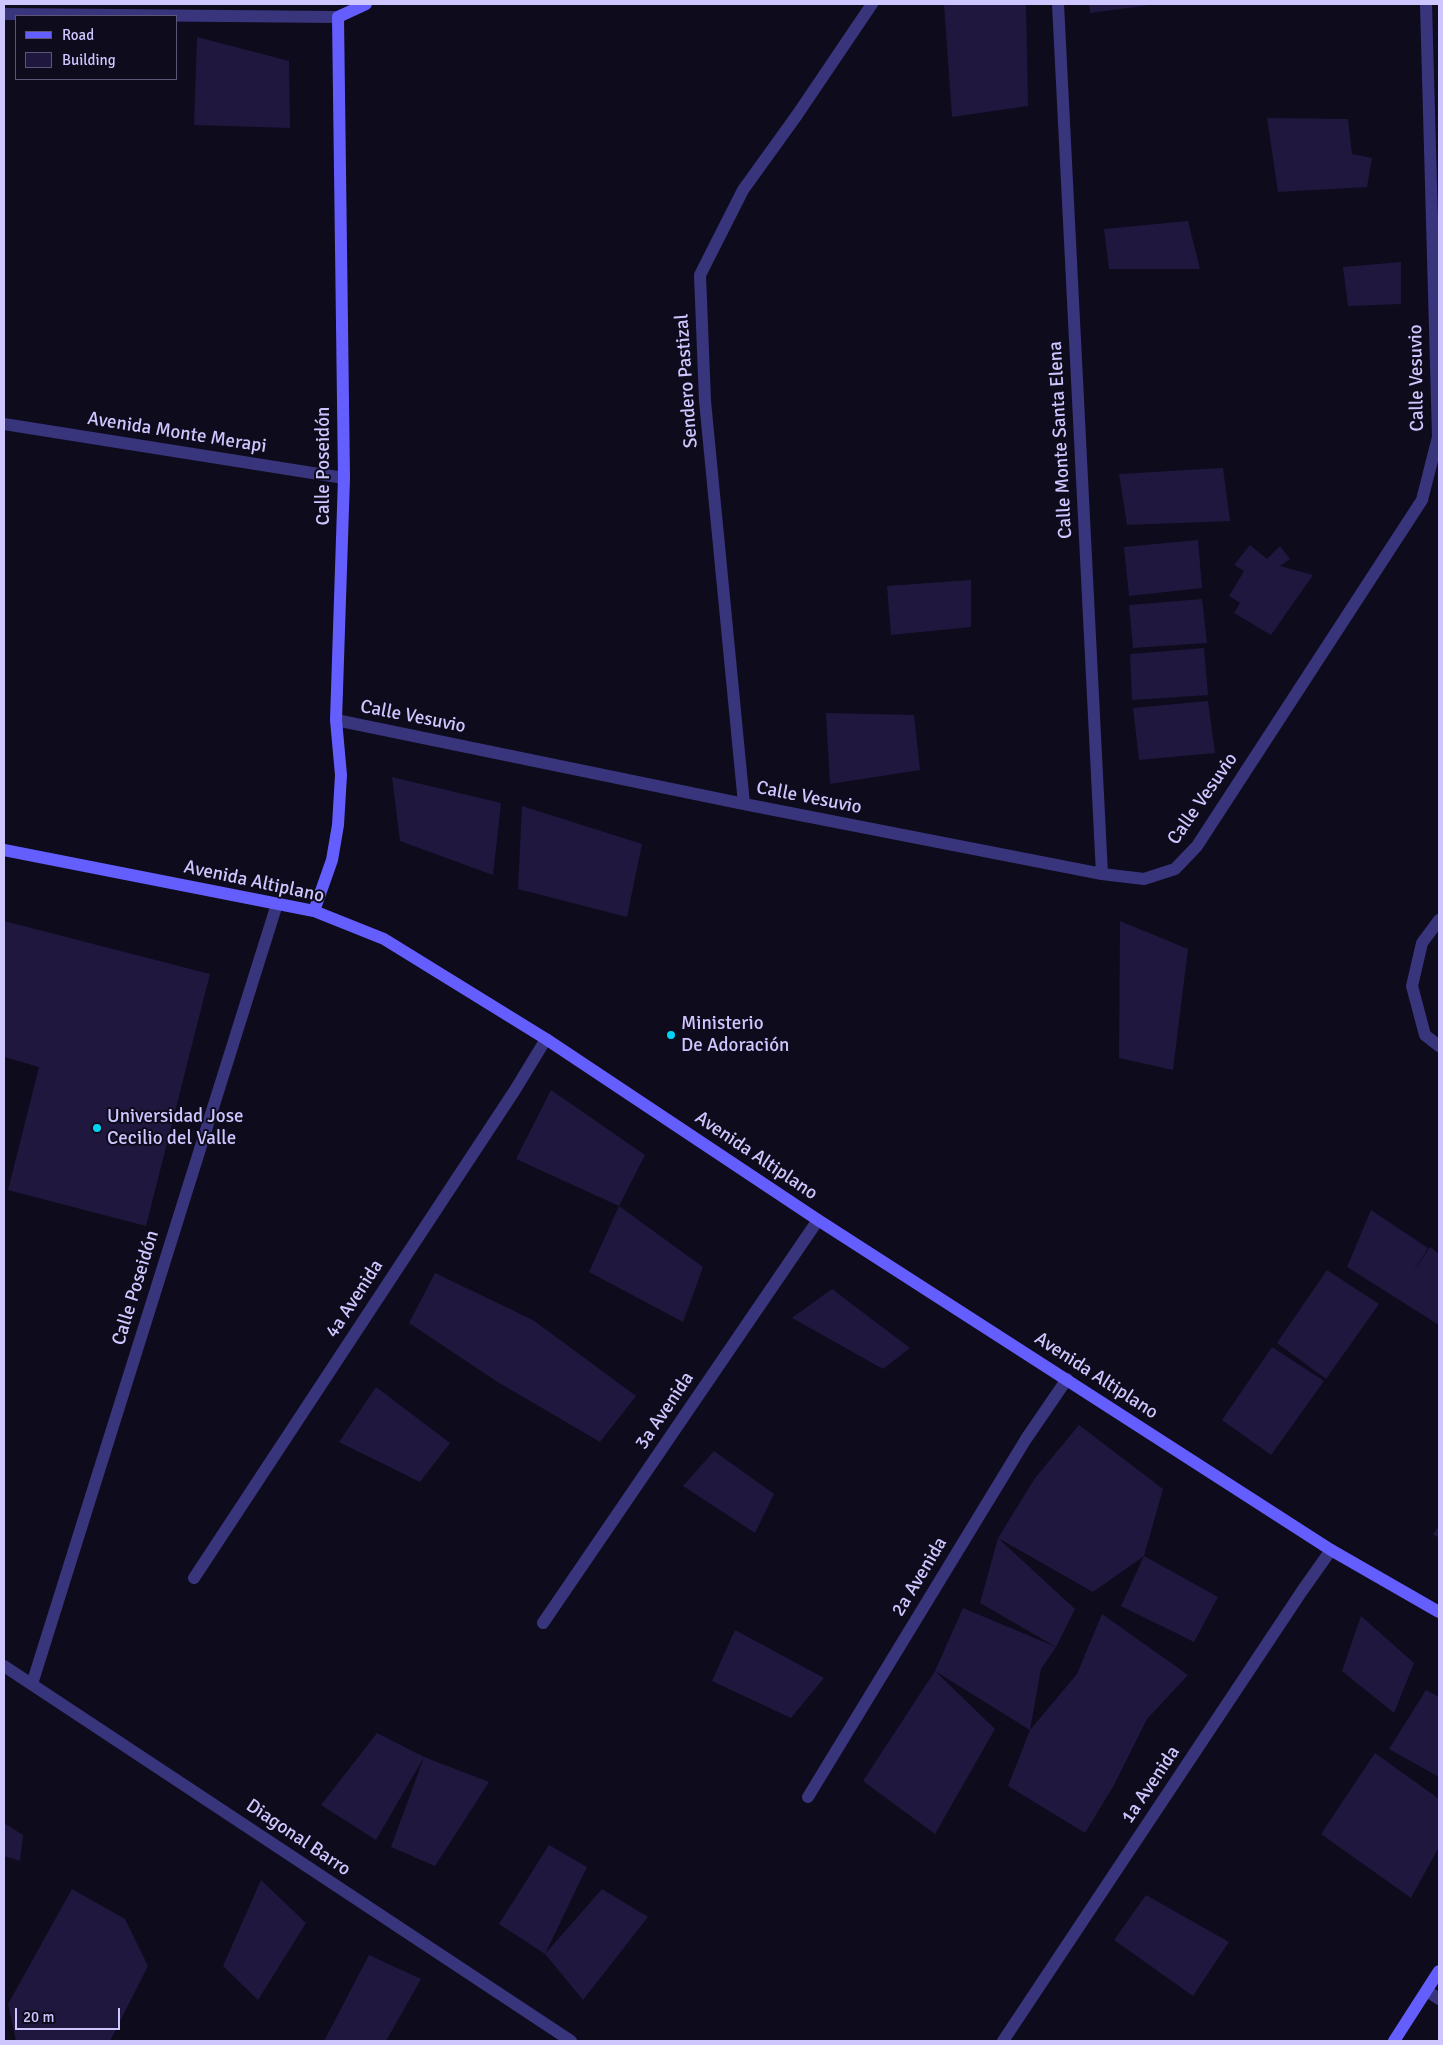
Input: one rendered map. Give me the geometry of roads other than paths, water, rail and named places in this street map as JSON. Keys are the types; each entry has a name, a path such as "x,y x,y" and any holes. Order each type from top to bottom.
{"street":[{"path":"178,16 338,17 366,4"},
{"name":"Sendero Pastizal","path":"744,804 705,402 700,274 743,190 798,115 872,4"},
{"name":"Calle Monte Santa Elena","path":"1058,4 1102,874"},
{"name":"Calle Vesuvio","path":"336,720 744,804 1102,874 1144,879 1175,869 1197,846 1422,500 1438,437 1434,147 1426,4"},
{"path":"4,14 115,15"},
{"name":"Calle Poseidón","path":"314,912 332,860 338,825 341,775 336,720 344,478 338,17"},
{"name":"Avenida Monte Merapi","path":"4,424 344,478"},
{"name":"Avenida Altiplano","path":"4,850 314,912 384,939 546,1039 818,1220 1331,1550 1439,1612"},
{"name":"Calle Poseidón","path":"32,1684 277,904"},
{"path":"1439,920 1422,943 1412,986 1425,1036 1439,1046"},
{"name":"4a Avenida","path":"194,1578 510,1098 546,1039"},
{"name":"3a Avenida","path":"543,1624 818,1220"},
{"name":"2a Avenida","path":"808,1797 1026,1439 1067,1379"},
{"name":"1a Avenida","path":"1004,2041 1331,1550"},
{"name":"Diagonal Barro","path":"4,1666 571,2041"},
{"path":"1394,2041 1439,1971"},
{"path":"1426,1991 1439,1999"}],"place":[{"name":"Ministerio De Adoración","path":"671,1035"},
{"name":"Universidad Jose Cecilio del Valle","path":"97,1128"}]}
